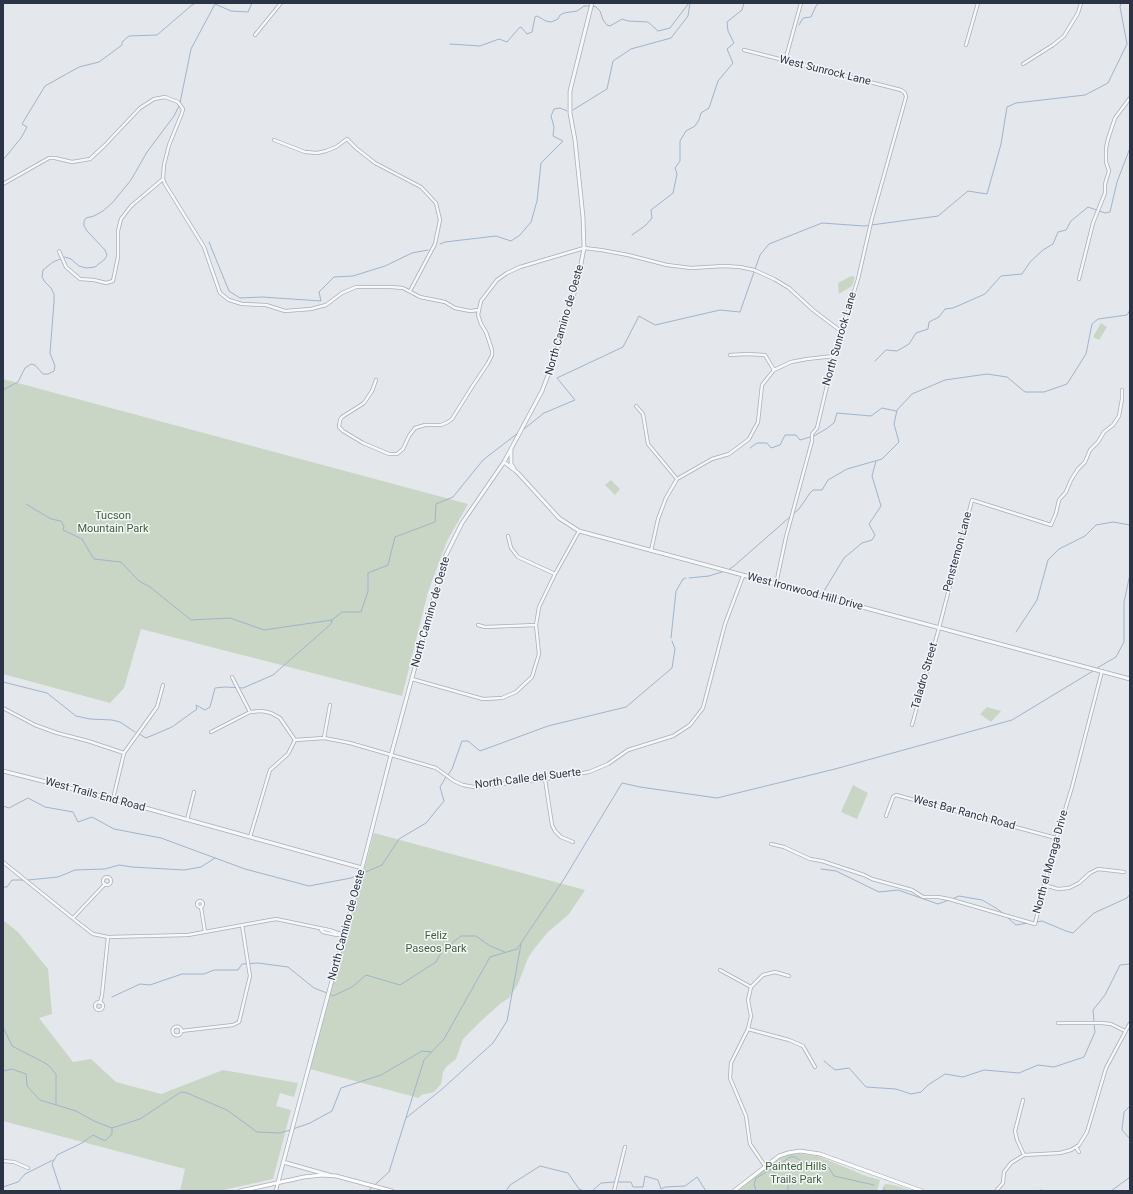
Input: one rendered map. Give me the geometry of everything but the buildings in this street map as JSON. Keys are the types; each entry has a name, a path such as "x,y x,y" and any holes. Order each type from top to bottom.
{"main road":[{"path":"734,1191 779,1156 794,1152 807,1151 820,1154 922,1191"},
{"path":"240,1191 278,1182 313,1176 331,1175 392,1191"}],"street":[{"path":"255,35 281,3"},
{"name":"North Camino de Oeste","path":"276,1191 391,755 446,557 462,523 511,450 548,377 570,310 582,263 584,248 579,177 569,103 572,79 592,3"},
{"path":"785,61 801,3"},
{"path":"966,45 978,3"},
{"path":"1022,64 1053,46 1064,36 1078,13 1082,3"},
{"name":"West Sunrock Lane","path":"744,50 894,88 905,93"},
{"name":"North Sunrock Lane","path":"776,584 786,537 812,441 812,434 817,428 834,356 859,273 872,218 905,102 905,93"},
{"path":"3,184 49,158 72,162 90,159 106,145 140,108 154,99 165,97 175,100 182,106 183,109 169,145 164,165 163,179 167,188 204,247 220,293 229,300 242,304 266,305 285,311 311,309 326,305 342,293 356,287 391,286 403,288 420,297 445,302 455,308 470,311 479,310"},
{"path":"1079,280 1093,223 1105,193 1104,184 1109,171 1106,162 1106,148 1108,139 1115,118 1130,98"},
{"path":"274,140 305,152 317,153 336,148 347,139 374,163 421,187 436,203 440,220 435,244 410,291"},
{"path":"59,251 66,267 80,279 106,283 113,281 118,257 118,231 121,219 131,206 163,179"},
{"path":"376,380 364,403 360,407 342,417 339,427 363,443 389,454 397,454 400,452 415,428 441,425 452,419 488,363 492,355 492,350 480,320 479,310 486,293 497,280 520,267 584,248 622,254 667,265 691,268 724,266 754,270 773,278 789,288 813,310 842,332"},
{"path":"730,355 765,355 774,370"},
{"path":"651,551 658,519 666,498 677,479 712,459 729,454 749,439 758,422 762,386 774,370 791,362 834,356"},
{"name":"Penstemon Lane","path":"939,628 972,500 1051,525 1056,513 1058,500 1066,492 1071,480 1078,469 1085,462 1090,450 1098,442 1104,432 1113,425 1118,416 1122,399 1122,390"},
{"path":"636,406 643,414 648,444 677,479"},
{"path":"511,450 511,464 514,470"},
{"name":"West Ironwood Hill Drive","path":"504,462 514,470 559,518 580,532 1130,679"},
{"path":"412,678 483,699 502,698 516,692 532,677 539,654 536,625 539,608 555,574 580,532"},
{"path":"508,536 511,548 518,557 555,574"},
{"name":"North Calle del Suerte","path":"295,740 324,738 350,744 436,768 448,777 463,785 474,787 590,772 608,764 628,750 673,736 690,725 703,708 725,624 743,576"},
{"path":"478,625 536,625"},
{"name":"Taladro Street","path":"912,725 939,628"},
{"name":"North el Moraga Drive","path":"771,844 784,847 810,859 822,861 864,874 872,879 912,890 923,897 950,899 1035,924 1056,838 1072,787 1102,672"},
{"path":"232,677 250,712"},
{"path":"113,799 124,753 136,734 157,707 163,685"},
{"path":"324,738 330,705"},
{"path":"3,708 35,725 124,753"},
{"path":"211,732 250,712 262,710 280,718 295,740 288,754 270,770 250,837"},
{"name":"West Trails End Road","path":"3,771 113,799 362,868"},
{"path":"544,779 552,825 561,837 573,842"},
{"path":"187,820 194,792"},
{"name":"West Bar Ranch Road","path":"886,816 893,797 896,795 1056,838"},
{"path":"3,862 93,934 108,937 188,935 276,919 290,921 344,935"},
{"path":"1044,885 1058,889 1069,888 1079,883 1090,873 1098,869 1124,872"},
{"path":"73,918 104,884"},
{"path":"201,907 205,932"},
{"path":"238,1024 250,976 242,925"},
{"path":"100,1003 108,937"},
{"path":"720,970 751,987"},
{"path":"765,1166 750,1144 746,1116 730,1078 731,1063 748,1028 751,1016 748,1000 751,987 763,975 774,972 789,976"},
{"path":"1058,1023 1111,1024 1125,1031"},
{"path":"996,1191 1003,1183 1004,1172 1011,1163 1024,1155 1060,1153 1076,1148 1088,1132 1104,1072 1130,1023"},
{"path":"181,1030 238,1024"},
{"path":"748,1028 789,1040 803,1046 815,1068"},
{"path":"1023,1100 1016,1131 1017,1140 1024,1155"},
{"path":"614,1191 625,1147"},
{"path":"1076,1148 1079,1152"},
{"path":"3,1161 14,1162 28,1168"},
{"path":"283,1162 331,1175"}],"green space":[{"path":"851,276 855,277 852,286 839,294 838,283"},
{"path":"1101,323 1107,327 1099,340 1093,337"},
{"name":"Tucson Mountain Park","path":"3,379 468,504 447,541 428,592 402,696 141,629 124,688 110,703 3,674"},
{"path":"611,480 620,489 615,495 605,485"},
{"path":"987,707 1001,711 991,722 980,714"},
{"path":"853,785 868,793 857,819 841,812"},
{"name":"Feliz Paseos Park","path":"374,833 585,890 569,914 548,932 534,949 528,958 518,984 509,998 501,1003 463,1039 456,1059 446,1067 443,1072 441,1084 434,1092 421,1095 419,1098 310,1069"},
{"path":"3,920 18,932 48,969 52,1014 39,1018 73,1062 91,1059 116,1082 161,1094 223,1070 298,1083 294,1097 280,1093 276,1106 291,1110 273,1179 219,1191 180,1191 185,1169 3,1121"},
{"name":"Painted Hills Trails Park","path":"794,1153 818,1156 866,1176 880,1180 877,1191 738,1191 775,1160"},
{"path":"887,1184 912,1191 882,1191 884,1185"}],"waterway":[{"path":"3,160 21,138 27,127 22,124 45,86 79,67 99,62 122,45 122,42 129,36 157,35 196,3"},
{"path":"180,103 191,49 215,4 231,11 248,12 252,3"},
{"path":"593,6 600,11 603,20 607,25 610,26 622,19 628,21 648,22 658,31 670,28 689,3"},
{"path":"573,110 607,89 613,61 631,49 671,38 688,16 690,3"},
{"path":"632,235 646,225 652,218 651,210 673,193 677,174 675,168 680,161 680,141 686,131 695,126 701,113 709,108 718,81 733,63 727,49 734,43 728,31 727,22 742,10 744,3"},
{"path":"799,25 803,18 811,17 819,3"},
{"path":"524,429 544,413 575,400 557,378 623,347 639,316 655,325 720,310 740,312 760,255 769,244 822,223 864,226 938,216 968,191 987,194 1001,144 1007,107 1016,103 1085,95 1108,83 1127,44 1120,7 1121,3"},
{"path":"450,44 480,46 499,39 507,42 521,27 527,34 532,32 535,17 537,16 551,22 558,19 560,15 564,13 577,11 584,6 590,6"},
{"path":"3,390 18,382 25,368 31,364 35,365 43,374 48,374 54,371 55,366 50,353 54,294 42,277 43,270 53,262 65,257 71,259 79,266 86,268 95,267 105,259 107,255 105,250 88,232 84,226 84,221 86,218 103,211 113,202 131,180 147,152 174,116 179,106"},
{"path":"440,244 445,242 496,236 511,241 520,235 531,222 537,201 541,163 563,141 553,136 554,127 551,116 554,109 560,108 567,111"},
{"path":"875,361 886,350 897,351 909,344 916,333 928,329 929,322 939,317 945,309 953,308 985,294 1001,276 1022,274 1030,262 1043,250 1053,244 1058,232 1066,230 1071,221 1088,207 1105,213 1110,212 1117,182 1130,148"},
{"path":"209,242 229,291 240,298 262,297 321,301 319,292 334,277 353,276 385,266 412,253 428,250"},
{"path":"793,514 799,509 813,490 822,490 828,480 847,469 882,459 899,442 894,424 897,410 912,394 945,380 987,374 1007,377 1025,392 1044,392 1067,384 1086,354 1092,324 1098,319 1127,315 1130,310"},
{"path":"814,436 834,423 837,413 871,416 882,408 896,411"},
{"path":"139,734 146,738 172,727 197,709 196,705 205,710 210,707 215,688 243,688 273,675 331,624 332,620 342,612 361,612 368,591 368,573 388,565 395,537 435,522 436,504 453,497 483,460 518,433"},
{"path":"750,448 757,443 767,443 771,448 780,445 785,435 796,435 800,440 810,437"},
{"path":"824,591 844,558 862,543 872,540 875,535 869,524 881,506 872,476 876,461"},
{"path":"26,504 51,519 61,521 64,526 63,530 82,539 94,559 121,562 139,581 150,587 191,620 230,618 264,630 332,620"},
{"path":"728,570 791,516"},
{"path":"1016,632 1037,600 1048,560 1059,549 1085,536 1096,525 1113,522 1130,525"},
{"path":"689,578 709,576 725,571"},
{"path":"1097,668 1116,657 1124,642 1124,602 1130,574"},
{"path":"671,638 676,591 683,579 686,578"},
{"path":"448,775 452,769 462,741 468,741 480,751 548,726 626,707 672,668 675,649 672,641"},
{"path":"368,1191 389,1172 424,1060 444,1039 490,957 517,949 564,879 622,783 717,798 835,769 1012,720 1093,671"},
{"path":"3,682 47,693 76,716 120,722 135,732"},
{"path":"361,874 382,865 399,839 426,823 444,801 440,787 446,777"},
{"path":"3,806 9,808 28,798 45,807 73,812 78,822 92,817 114,829 161,838 245,869 309,886 351,878 358,875"},
{"path":"28,880 58,877 75,870 105,869 119,865 184,870 201,867 215,858"},
{"path":"821,869 836,871 879,892 898,890 938,904 949,900"},
{"path":"3,887 7,887 12,880 25,880"},
{"path":"1037,922 1042,921 1073,933 1094,913 1127,898 1130,894"},
{"path":"952,899 959,896 982,900 1004,914"},
{"path":"1008,918 1016,925 1028,923"},
{"path":"329,994 333,996 352,987 366,975 400,985 436,962 442,951 461,936 476,936 490,946 505,952"},
{"path":"406,1118 441,1090 493,1043 507,1021 521,944"},
{"path":"112,997 140,984 150,985 182,974 204,974 214,970 238,970 242,964 258,963 288,967 314,988 327,993"},
{"path":"1094,1021 1093,1010 1105,995 1120,965 1130,964"},
{"path":"824,1061 835,1070 849,1068 866,1087 896,1089 911,1094 921,1092 928,1085 945,1074 963,1077 984,1070 1019,1073 1038,1065 1054,1067 1084,1057 1095,1032 1094,1024"},
{"path":"3,1027 12,1046 47,1064 56,1074 56,1104"},
{"path":"293,1129 310,1123 332,1111 341,1088 381,1075 422,1051 431,1052"},
{"path":"3,1071 12,1069 26,1074 27,1086 40,1100 76,1111 94,1121 112,1128 140,1119 181,1092 187,1093 227,1110 257,1132 280,1133 290,1130"},
{"path":"1130,1106 1124,1112 1122,1130 1130,1139"},
{"path":"61,1191 52,1164 57,1155 82,1143 93,1135 105,1141 112,1134 112,1128"},
{"path":"788,1191 788,1176 779,1177 774,1170 775,1167 790,1157 795,1157 803,1162 822,1163 829,1168 834,1176 874,1185"},
{"path":"3,1187 18,1182 25,1174 53,1160"},
{"path":"506,1191 510,1185 540,1166 568,1173 579,1189 584,1191"},
{"path":"756,1191 754,1184 756,1178 775,1167"},
{"path":"617,1182 631,1182 633,1187 643,1187 645,1176 658,1180 661,1189 665,1187 685,1186 697,1177 706,1191"},
{"path":"1111,1191 1130,1177"},
{"path":"592,1191 601,1183 614,1182"},
{"path":"883,1188 886,1191"},
{"path":"1036,1191 1043,1191"}]}
